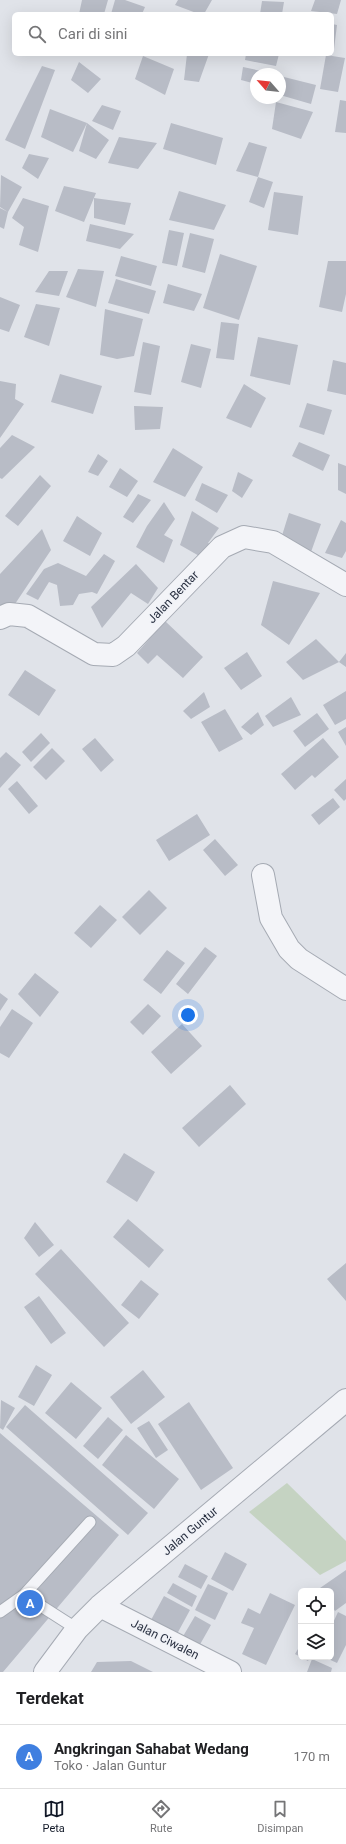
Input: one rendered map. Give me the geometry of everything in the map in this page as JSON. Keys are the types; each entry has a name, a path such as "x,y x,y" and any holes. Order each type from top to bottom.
{"street":[{"name":"Jalan Bentar","path":"0,618 9,614 28,616 94,654 113,655 126,646 222,547 244,538 273,542 346,585"},
{"path":"263,875 271,918 289,949 299,959 346,989"},
{"name":"Jalan Guntur","path":"44,1672 77,1629 100,1606 346,1400"},
{"name":"Jalan Ciwalen","path":"100,1606 230,1672"}],"lane":[{"path":"0,1612 24,1595 90,1522"},
{"path":"24,1595 77,1629"}],"green space":[{"path":"287,1483 346,1541 346,1561 320,1575 249,1512"}],"building":[{"path":"82,0 108,0 105,12 79,12"},
{"path":"115,0 125,0 145,7 143,12 112,12"},
{"path":"178,0 212,0 205,12 194,12 175,5"},
{"path":"315,0 341,0 337,14 334,14 334,12 311,11"},
{"path":"262,1 284,2 282,12 260,12"},
{"path":"334,24 337,25 334,49"},
{"path":"143,56 174,69 165,95 135,79"},
{"path":"187,56 208,56 199,82 184,80"},
{"path":"246,56 278,56 276,66 245,60"},
{"path":"326,56 345,58 338,92 320,89"},
{"path":"79,62 101,79 88,93 71,80"},
{"path":"42,66 55,70 25,149 5,140"},
{"path":"243,67 250,69 250,82 241,80"},
{"path":"286,78 316,85 311,104 286,97"},
{"path":"340,100 346,101 346,133 335,132"},
{"path":"276,104 283,104 313,112 301,139 272,129"},
{"path":"102,105 121,111 113,130 92,121"},
{"path":"50,109 87,123 73,152 41,137"},
{"path":"87,123 109,140 96,159 79,151"},
{"path":"171,123 223,138 216,165 163,149"},
{"path":"119,137 157,143 138,169 108,163"},
{"path":"249,142 267,147 258,177 236,171"},
{"path":"29,154 49,158 38,179 22,168"},
{"path":"1,175 22,187 8,212 0,207"},
{"path":"258,177 273,182 264,208 249,202"},
{"path":"64,186 96,193 84,222 55,211"},
{"path":"179,191 226,205 214,230 169,220"},
{"path":"274,192 303,196 298,235 268,230"},
{"path":"23,198 49,206 38,252 19,245 24,227 12,218"},
{"path":"94,198 131,203 125,225 94,218"},
{"path":"0,208 8,212 4,229 0,227"},
{"path":"90,224 134,234 120,249 86,241"},
{"path":"169,230 184,233 177,266 162,263"},
{"path":"190,233 214,239 205,273 182,267"},
{"path":"220,254 257,266 239,320 203,308"},
{"path":"121,256 157,266 151,286 115,276"},
{"path":"328,261 346,261 346,294 342,312 319,307"},
{"path":"78,269 104,271 96,307 66,297"},
{"path":"49,271 68,271 59,296 35,292"},
{"path":"116,279 156,291 149,314 108,303"},
{"path":"168,284 202,294 194,311 163,303"},
{"path":"0,297 20,305 9,332 0,329"},
{"path":"36,304 60,308 49,346 24,337"},
{"path":"105,309 143,319 134,356 117,359 100,355"},
{"path":"221,322 239,324 234,360 216,358"},
{"path":"258,337 298,345 290,385 250,376"},
{"path":"143,342 160,346 151,395 134,392"},
{"path":"191,344 211,349 201,388 181,382"},
{"path":"333,360 346,363 346,395 327,391"},
{"path":"60,374 102,386 93,414 51,402"},
{"path":"0,381 16,384 15,399 24,404 0,438"},
{"path":"244,384 266,398 251,428 226,418"},
{"path":"307,403 332,410 324,435 299,427"},
{"path":"134,406 163,407 160,429 135,430"},
{"path":"12,435 35,447 2,479 0,478 0,448"},
{"path":"299,442 330,455 323,471 292,456"},
{"path":"173,448 203,467 185,497 153,482"},
{"path":"98,454 108,461 98,476 88,472"},
{"path":"338,463 346,466 346,494 338,490"},
{"path":"120,468 138,481 127,497 109,487"},
{"path":"238,472 253,480 242,498 232,491"},
{"path":"40,475 51,486 18,526 5,516"},
{"path":"202,483 228,495 217,513 195,500"},
{"path":"138,494 151,500 133,523 123,517"},
{"path":"164,502 175,519 164,535 173,540 164,563 136,547 147,526"},
{"path":"192,511 219,528 208,543 217,548 201,557 180,545"},
{"path":"289,513 321,524 311,552 280,542"},
{"path":"77,516 102,533 90,556 63,541"},
{"path":"341,520 346,523 346,551 342,558 325,553"},
{"path":"42,529 51,550 13,607 0,610 0,574"},
{"path":"104,554 115,561 97,594 92,592 79,594 73,605 60,606 57,585 49,582 38,600 26,594 44,569 58,563 86,576"},
{"path":"136,564 158,588 148,604 131,593 102,628 91,607"},
{"path":"273,581 320,593 289,645 261,625"},
{"path":"165,621 203,657 183,678 157,655 148,664 137,653"},
{"path":"316,639 339,662 303,680 286,662"},
{"path":"247,652 262,676 241,690 224,668"},
{"path":"346,653 346,667 339,662"},
{"path":"25,670 56,690 39,716 8,695"},
{"path":"346,691 346,719 335,725 323,705"},
{"path":"204,692 210,707 191,719 183,711"},
{"path":"291,697 301,715 273,727 265,716"},
{"path":"225,709 243,739 219,752 201,722"},
{"path":"258,712 264,725 251,735 241,727"},
{"path":"317,713 329,729 305,747 293,731"},
{"path":"346,727 346,746 338,732"},
{"path":"41,733 50,743 31,762 22,752"},
{"path":"95,738 114,760 101,772 82,749"},
{"path":"323,738 339,757 315,778 312,775 295,790 281,774"},
{"path":"52,748 65,761 46,780 33,767"},
{"path":"6,752 21,765 0,788 0,758"},
{"path":"346,779 346,799 344,801 334,790"},
{"path":"17,781 38,806 29,814 8,789"},
{"path":"333,798 340,807 319,825 311,815"},
{"path":"197,814 210,835 169,861 156,840"},
{"path":"215,839 238,865 225,876 203,850"},
{"path":"149,890 167,908 140,935 122,917"},
{"path":"100,905 117,920 91,948 74,933"},
{"path":"205,947 217,956 188,994 176,984"},
{"path":"167,950 185,963 161,994 143,980"},
{"path":"35,973 59,992 40,1017 18,994"},
{"path":"0,993 8,999 0,1011"},
{"path":"148,1004 161,1016 143,1035 130,1022"},
{"path":"12,1009 33,1023 9,1058 0,1053 0,1027"},
{"path":"182,1024 202,1046 171,1074 151,1052"},
{"path":"230,1085 246,1104 199,1147 182,1128"},
{"path":"124,1153 155,1172 137,1202 106,1182"},
{"path":"128,1219 164,1250 149,1268 113,1237"},
{"path":"35,1222 54,1245 39,1257 24,1238"},
{"path":"61,1249 129,1323 104,1347 35,1274"},
{"path":"346,1263 346,1301 327,1279"},
{"path":"141,1280 159,1294 139,1319 121,1305"},
{"path":"39,1296 66,1333 51,1344 24,1307"},
{"path":"36,1365 52,1375 34,1406 18,1397"},
{"path":"143,1370 165,1397 131,1424 110,1397"},
{"path":"71,1382 102,1408 76,1439 45,1413"},
{"path":"1,1400 15,1408 3,1430 0,1428"},
{"path":"189,1402 233,1468 201,1490 158,1424"},
{"path":"25,1405 148,1513 128,1535 6,1427"},
{"path":"108,1417 123,1430 98,1459 83,1446"},
{"path":"149,1421 168,1450 156,1458 137,1428"},
{"path":"0,1433 119,1535 3,1672 0,1672"},
{"path":"126,1435 179,1479 154,1509 102,1465"},
{"path":"225,1552 247,1564 233,1591 211,1579"},
{"path":"185,1564 208,1576 201,1589 178,1577"},
{"path":"346,1570 346,1603 335,1611 334,1588 320,1588"},
{"path":"173,1583 197,1596 192,1607 167,1593"},
{"path":"208,1584 228,1593 215,1620 195,1610"},
{"path":"270,1593 295,1605 266,1665 242,1654 254,1628 241,1623 248,1608 260,1614"},
{"path":"164,1596 190,1610 177,1634 151,1620"},
{"path":"338,1612 346,1616 346,1645 337,1663 330,1660 334,1660 334,1621"},
{"path":"195,1616 211,1625 198,1648 182,1638"},
{"path":"312,1660 332,1668 331,1672 307,1672"},
{"path":"131,1661 153,1672 91,1672 97,1662"}],"place":[{"name":"Angkringan Sahabat Wedang","path":"30,1603"}]}
